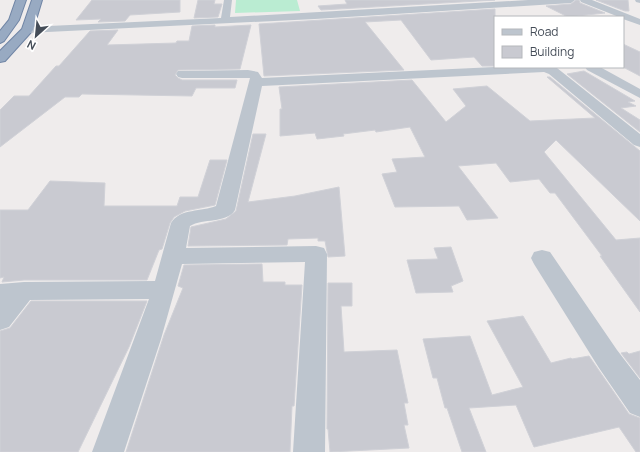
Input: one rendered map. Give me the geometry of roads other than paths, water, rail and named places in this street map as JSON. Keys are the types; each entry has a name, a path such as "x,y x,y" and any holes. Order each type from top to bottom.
{"highway":[{"path":"0,39 14,20 21,0"},
{"path":"0,58 27,30 37,0"}],"street":[{"path":"225,20 228,0"},
{"path":"445,0 464,8"},
{"path":"27,30 483,7 571,0"},
{"path":"584,0 640,22"},
{"path":"483,7 495,14"},
{"path":"256,82 545,68 553,71 640,142"},
{"path":"593,68 640,94"},
{"path":"108,452 164,290 174,256 181,223 188,218 215,215 225,210 256,82 254,75 248,74 182,74"},
{"path":"174,256 316,254 309,452"},
{"path":"542,258 608,359 640,403"},
{"path":"0,293 24,291 164,290"},
{"path":"0,320 24,291"}]}
